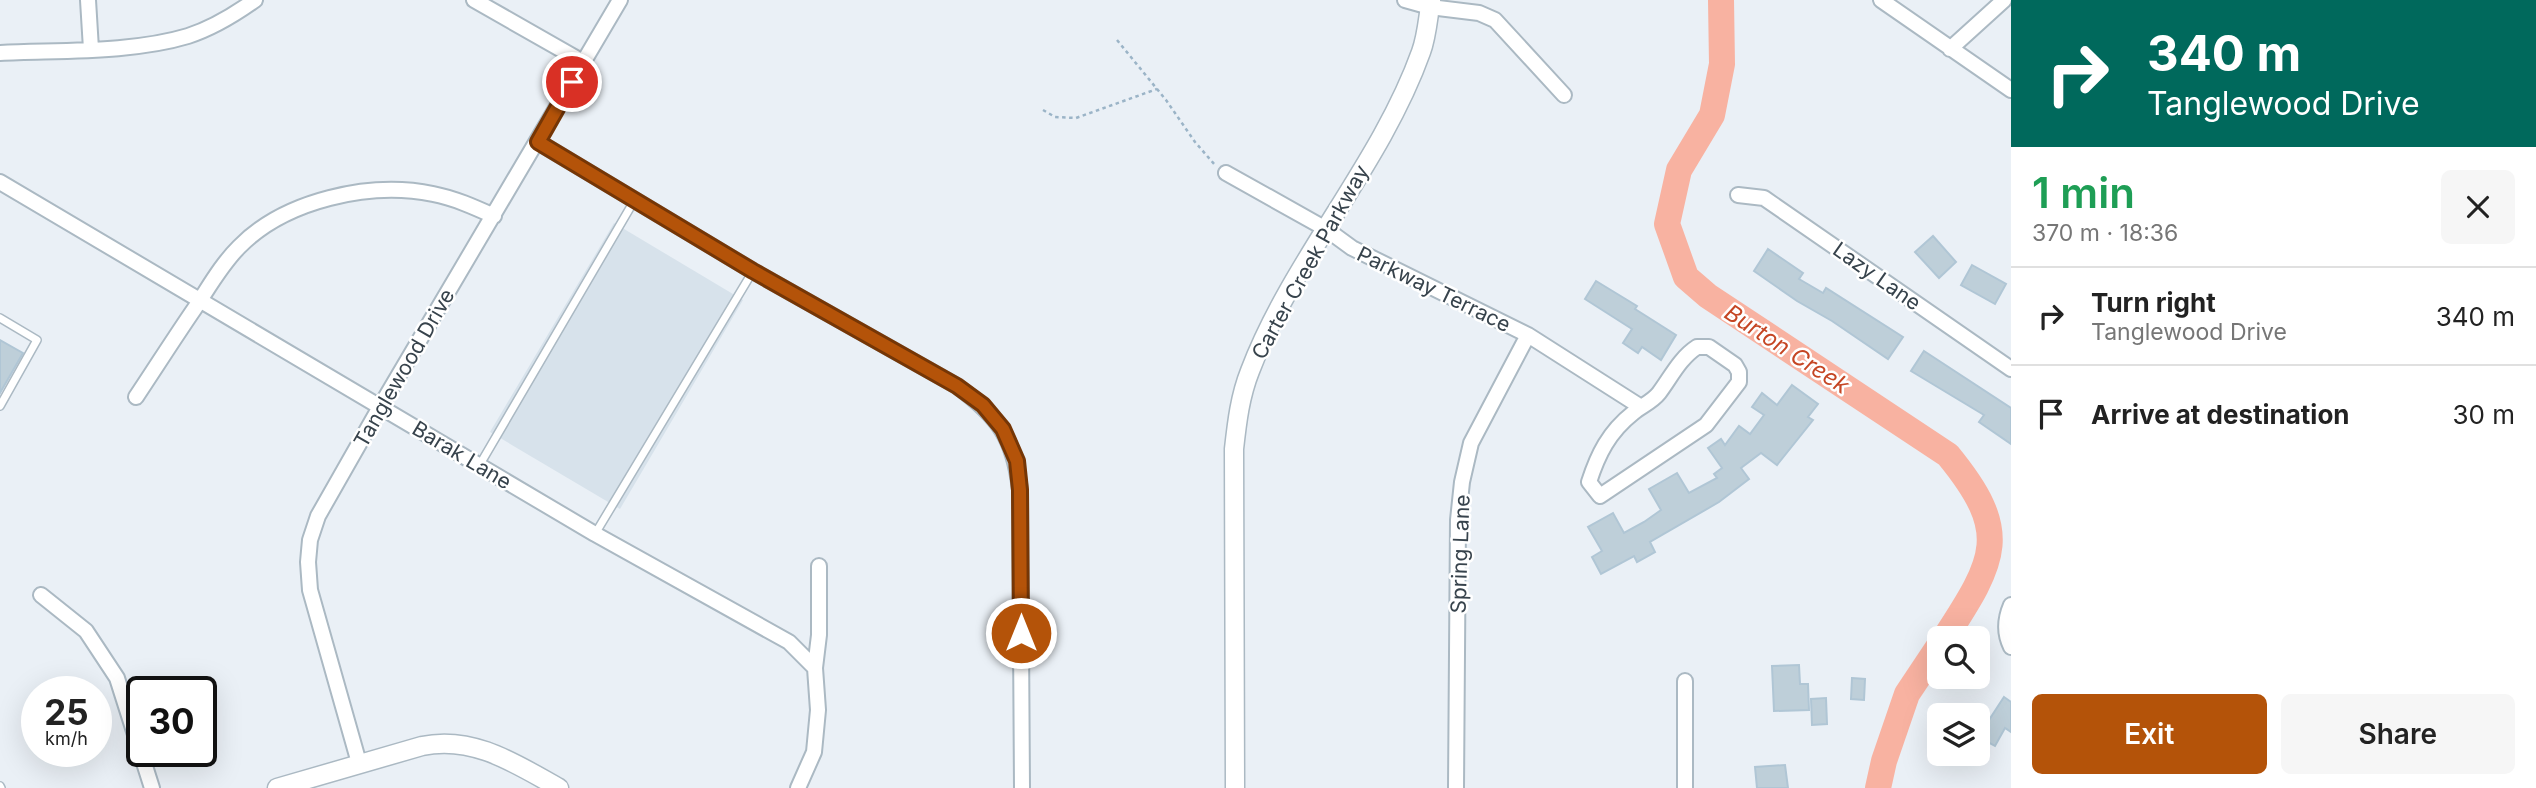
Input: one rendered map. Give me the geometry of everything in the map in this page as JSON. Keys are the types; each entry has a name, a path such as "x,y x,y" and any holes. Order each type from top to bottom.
{"street":[{"path":"88,0 91,49"},
{"path":"0,53 151,45 190,36 230,18 255,0"},
{"path":"474,0 583,62"},
{"name":"Tanglewood Drive","path":"359,763 310,590 310,540 318,516 620,0"},
{"path":"1405,0 1479,13 1495,20 1564,95"},
{"path":"1881,0 2011,90"},
{"path":"1950,49 2004,0"},
{"name":"Carter Creek Parkway","path":"1235,788 1234,449 1239,408 1249,372 1265,336 1397,107 1422,50 1431,3"},
{"path":"538,142 753,271 957,386 983,405 1003,429 1017,461 1020,490 1022,788"},
{"name":"Parkway Terrace","path":"1226,173 1326,229 1352,248 1528,335 1641,407"},
{"name":"Barak Lane","path":"0,182 595,534 789,642 815,668"},
{"path":"136,397 213,278 239,247 288,211 356,193 399,191 433,194 494,216"},
{"name":"Lazy Lane","path":"1738,194 1764,198 2011,369"},
{"name":"Spring Lane","path":"1456,788 1458,520 1462,482 1471,443 1528,335"},
{"path":"1697,347 1709,347 1735,365 1739,372 1739,382 1706,425 1600,496 1589,482 1596,460 1607,439 1641,407 1658,394 1687,353 1697,347"},
{"path":"798,788 814,752 818,710 815,668 819,635 819,566"},
{"path":"41,595 86,631 117,678 152,788"},
{"path":"2011,605 2006,618 2007,639 2011,647"},
{"path":"1685,681 1685,788"},
{"path":"277,788 434,743 460,743 503,758 559,788"}],"lane":[{"path":"479,466 634,201"},
{"path":"595,534 753,271"},
{"path":"0,318 37,340 0,406"}],"path":[{"path":"1117,40 1210,161 1226,173"},
{"path":"1043,110 1055,117 1076,118 1157,89"}],"shaded area":[{"path":"614,223 743,300 620,509 490,432"}],"building":[{"path":"1933,236 1956,262 1939,278 1915,252"},
{"path":"1768,249 1803,273 1799,279 1823,293 1826,288 1903,337 1888,359 1754,271"},
{"path":"1972,265 2006,284 1995,304 1961,285"},
{"path":"1596,281 1637,306 1635,309 1676,335 1661,360 1642,347 1638,353 1623,343 1632,329 1585,299"},
{"path":"0,340 23,353 0,393"},
{"path":"1924,351 2011,408 2011,444 1979,422 1984,415 1911,371"},
{"path":"1792,385 1818,404 1808,417 1813,420 1777,465 1761,453 1741,468 1749,479 1719,502 1650,542 1655,552 1637,562 1634,556 1601,574 1592,557 1602,551 1588,527 1613,513 1624,533 1644,522 1661,510 1649,489 1677,473 1689,493 1717,478 1714,474 1722,468 1708,448 1721,439 1725,445 1739,426 1750,434 1764,415 1752,407 1762,393 1777,405"},
{"path":"1799,665 1800,684 1808,684 1809,710 1774,711 1772,666"},
{"path":"1852,678 1865,679 1864,700 1851,699"},
{"path":"2004,697 2011,702 2011,732 2005,728 1995,746 1990,743 1990,719"},
{"path":"1826,698 1827,724 1812,725 1811,699"},
{"path":"1785,765 1788,788 1757,788 1755,767"}],"waterway":[{"name":"Burton Creek","path":"1721,0 1722,64 1712,115 1679,170 1667,224 1686,277 1708,296 1948,455 1981,505 1988,526 1990,546 1976,587 1952,626"},
{"name":"Burton Creek","path":"1878,788 1884,761 1907,694 1927,664"}],"route":[{"path":"572,82 538,142 753,271 957,386 983,405 1003,429 1017,461 1020,490 1021,633"}]}
